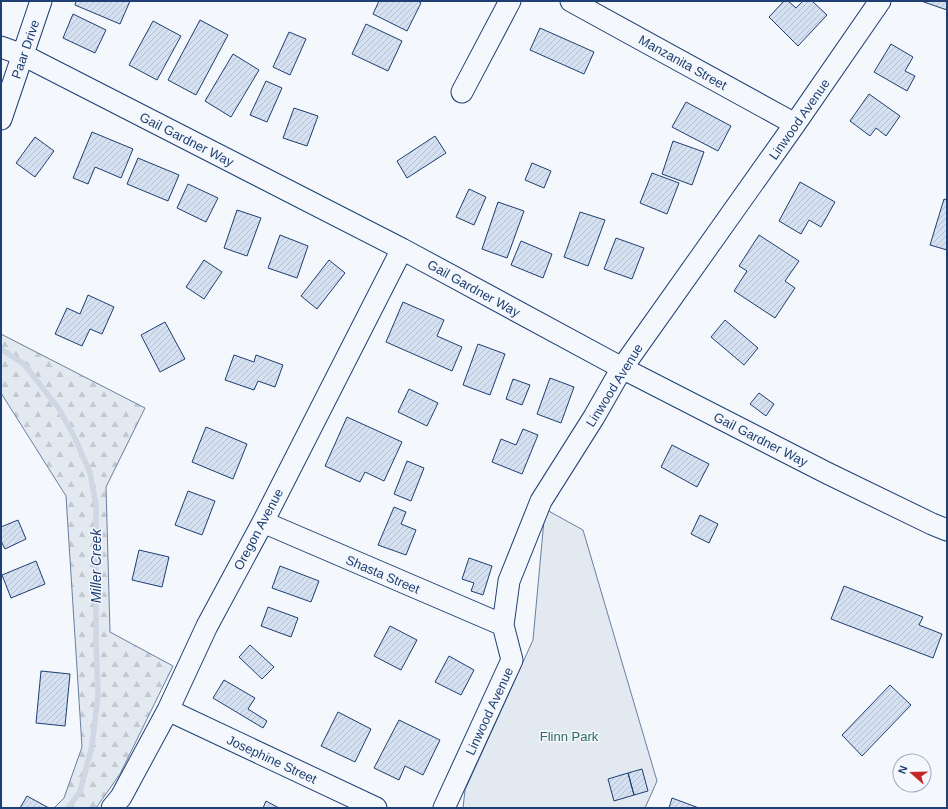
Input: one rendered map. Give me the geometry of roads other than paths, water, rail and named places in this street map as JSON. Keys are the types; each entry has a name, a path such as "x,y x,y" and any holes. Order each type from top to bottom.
{"street":[{"name":"Paar Drive","path":"1,119 41,1"},
{"path":"462,92 510,1"},
{"name":"Manzanita Street","path":"572,1 795,124"},
{"name":"Linwood Avenue","path":"444,808 512,660 502,625 509,581 541,501 594,417 622,368 795,124 880,1"},
{"name":"Gail Gardner Way","path":"1,47 23,55 402,249 622,368 827,473 947,530"},
{"name":"Oregon Avenue","path":"112,808 121,797 168,710 207,626 263,522 402,249"},
{"name":"Shasta Street","path":"263,522 502,625"},
{"name":"Josephine Street","path":"168,710 376,808"}],"waterway":[{"name":"Miller Creek","path":"1,349 24,364 59,409 75,438 90,473 96,505 96,644 98,695 92,746 80,792 68,808"}],"park label":[{"name":"Flinn Park","path":"569,736"}]}
